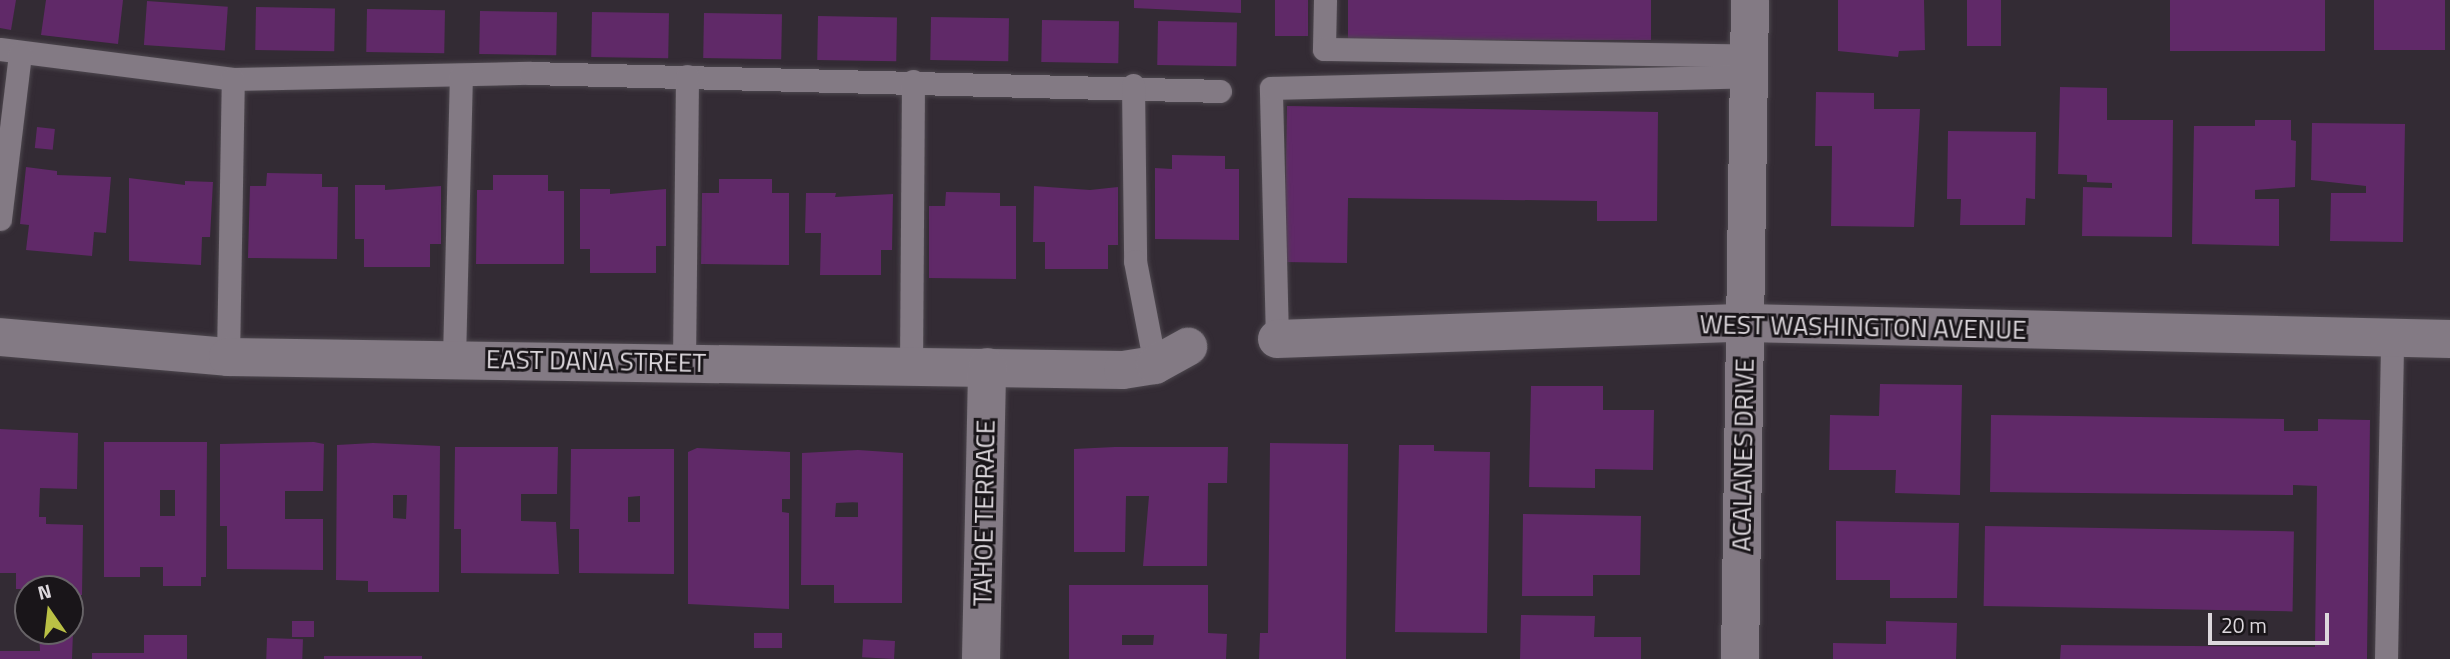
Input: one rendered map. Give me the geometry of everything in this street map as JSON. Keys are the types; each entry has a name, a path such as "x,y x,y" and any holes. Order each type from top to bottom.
{"street":[{"name":"ACALANES DRIVE","path":"1740,659 1750,0"},
{"name":"WEST WASHINGTON AVENUE","path":"1277,339 1746,323 2450,339"},
{"name":"EAST DANA STREET","path":"0,337 228,357 1123,370 1155,365 1188,347"},
{"name":"TAHOE TERRACE","path":"981,659 987,367"}],"lane":[{"path":"1325,0 1324,49 1625,55 1749,66"},
{"path":"0,219 10,51 233,79 461,75 687,76 1133,85 1220,91"},
{"path":"1277,339 1271,88 1749,66"},
{"path":"454,359 461,75"},
{"path":"684,363 687,76"},
{"path":"228,357 233,79"},
{"path":"911,367 914,81"},
{"path":"1133,85 1135,261 1155,365"},
{"path":"2386,659 2392,338"}],"building":[{"path":"0,0 16,0 11,30 0,28"},
{"path":"46,0 123,0 118,44 41,35"},
{"path":"1134,0 1241,0 1241,13 1134,8"},
{"path":"1275,0 1308,0 1308,36 1275,36"},
{"path":"1348,0 1651,0 1651,40 1348,40"},
{"path":"1838,0 1924,0 1925,50 1899,51 1898,57 1838,51"},
{"path":"1967,0 2001,0 2001,46 1967,46"},
{"path":"2170,0 2325,0 2325,51 2170,51"},
{"path":"2374,0 2445,0 2445,50 2374,50"},
{"path":"147,1 228,7 225,51 144,45"},
{"path":"256,7 335,8 334,51 255,50"},
{"path":"367,9 445,10 444,53 366,52"},
{"path":"480,11 557,12 556,55 479,54"},
{"path":"592,12 669,13 668,58 591,57"},
{"path":"704,13 782,14 781,59 703,58"},
{"path":"818,16 897,17 896,61 817,60"},
{"path":"931,17 1009,18 1008,61 930,60"},
{"path":"1042,20 1119,21 1118,63 1041,62"},
{"path":"1158,21 1237,22 1236,66 1157,65"},
{"path":"2060,87 2107,88 2107,120 2173,120 2172,237 2082,236 2083,187 2112,188 2112,183 2087,182 2087,175 2058,174"},
{"path":"1816,92 1874,93 1874,109 1920,109 1914,227 1831,226 1832,146 1815,146"},
{"path":"1287,106 1658,112 1657,221 1597,221 1597,201 1348,198 1347,263 1284,262"},
{"path":"2255,120 2291,120 2291,140 2296,141 2295,187 2255,190 2255,199 2279,199 2279,246 2192,244 2194,126 2255,126"},
{"path":"2312,123 2405,124 2403,242 2330,241 2331,193 2366,193 2366,186 2311,180"},
{"path":"37,127 55,129 53,150 35,148"},
{"path":"1948,131 2036,132 2035,199 2026,198 2025,225 1960,225 1961,199 1947,199"},
{"path":"1172,155 1225,156 1225,169 1239,169 1239,240 1155,239 1155,168 1172,169"},
{"path":"26,167 57,171 57,175 111,177 106,233 94,232 92,256 26,250 29,225 20,224"},
{"path":"267,173 322,174 322,187 338,187 337,259 248,258 250,186 266,186"},
{"path":"493,175 548,175 548,191 564,191 564,264 476,264 477,190 493,190"},
{"path":"129,178 185,185 185,181 213,182 210,237 202,237 201,265 129,261"},
{"path":"719,179 772,179 772,193 789,193 789,265 701,264 702,193 719,193"},
{"path":"355,185 385,185 385,190 441,186 441,244 430,244 430,267 364,267 364,239 355,239"},
{"path":"1034,186 1090,190 1118,187 1118,245 1108,245 1108,269 1045,269 1045,242 1033,242"},
{"path":"580,189 610,189 610,194 666,189 666,246 656,246 656,273 590,273 590,249 580,249"},
{"path":"946,192 1000,193 1000,206 1016,206 1016,279 929,278 929,206 945,206"},
{"path":"806,193 836,193 835,197 893,194 892,250 881,250 881,275 820,275 821,233 805,233"},
{"path":"1880,384 1962,385 1960,495 1895,493 1896,470 1829,470 1830,415 1879,416"},
{"path":"1531,386 1603,386 1603,410 1654,410 1653,470 1595,469 1595,488 1529,487"},
{"path":"1991,415 2284,419 2284,431 2318,431 2318,419 2370,420 2367,659 2060,659 2061,645 2315,647 2317,486 2293,485 2293,495 1990,492"},
{"path":"0,429 78,433 77,489 40,488 39,517 46,517 46,524 83,525 82,575 0,573"},
{"path":"104,442 207,442 206,577 201,577 201,586 163,586 163,567 140,567 140,577 104,577","holes":["160,490 175,490 175,516 160,516"]},
{"path":"373,443 440,446 439,592 368,592 368,581 336,580 337,445","holes":["393,495 407,495 406,519 393,518"]},
{"path":"1270,443 1348,444 1346,659 1259,659 1260,633 1268,633"},
{"path":"220,444 324,444 323,491 285,491 285,519 323,519 323,570 227,569 227,526 220,526"},
{"path":"1399,445 1434,445 1434,451 1490,452 1487,633 1395,632"},
{"path":"455,447 558,447 557,494 521,494 521,521 556,522 559,574 461,573 461,529 454,529"},
{"path":"1228,447 1227,483 1208,483 1207,566 1143,566 1149,496 1126,496 1125,552 1074,552 1074,449"},
{"path":"697,448 790,452 790,499 782,499 782,512 789,513 789,609 688,604 688,452"},
{"path":"571,449 674,449 674,574 579,573 579,529 570,529","holes":["640,496 640,522 628,522 628,497"]},
{"path":"858,450 903,453 902,603 834,603 834,585 801,585 802,453","holes":["858,502 858,517 835,517 836,503"]},
{"path":"1523,514 1641,516 1640,575 1593,575 1593,596 1522,596"},
{"path":"1836,521 1959,523 1957,598 1890,598 1890,580 1836,580"},
{"path":"1985,526 2294,531 2293,611 1984,606"},
{"path":"1069,585 1208,585 1208,633 1227,634 1226,659 1069,659","holes":["1122,635 1154,635 1153,645 1122,645"]},
{"path":"1521,615 1595,616 1594,637 1641,637 1641,659 1520,659"},
{"path":"292,621 314,621 314,637 292,637"},
{"path":"1886,621 1957,623 1956,659 1833,659 1833,643 1886,644"},
{"path":"754,633 782,633 782,648 754,648"},
{"path":"144,635 187,635 187,659 92,659 92,653 144,653"},
{"path":"267,638 303,639 302,659 266,659"},
{"path":"863,639 895,641 894,659 862,657"},
{"path":"40,645 73,645 72,659 0,659 0,651 40,651"},
{"path":"324,656 422,656 422,659 324,659"}]}
